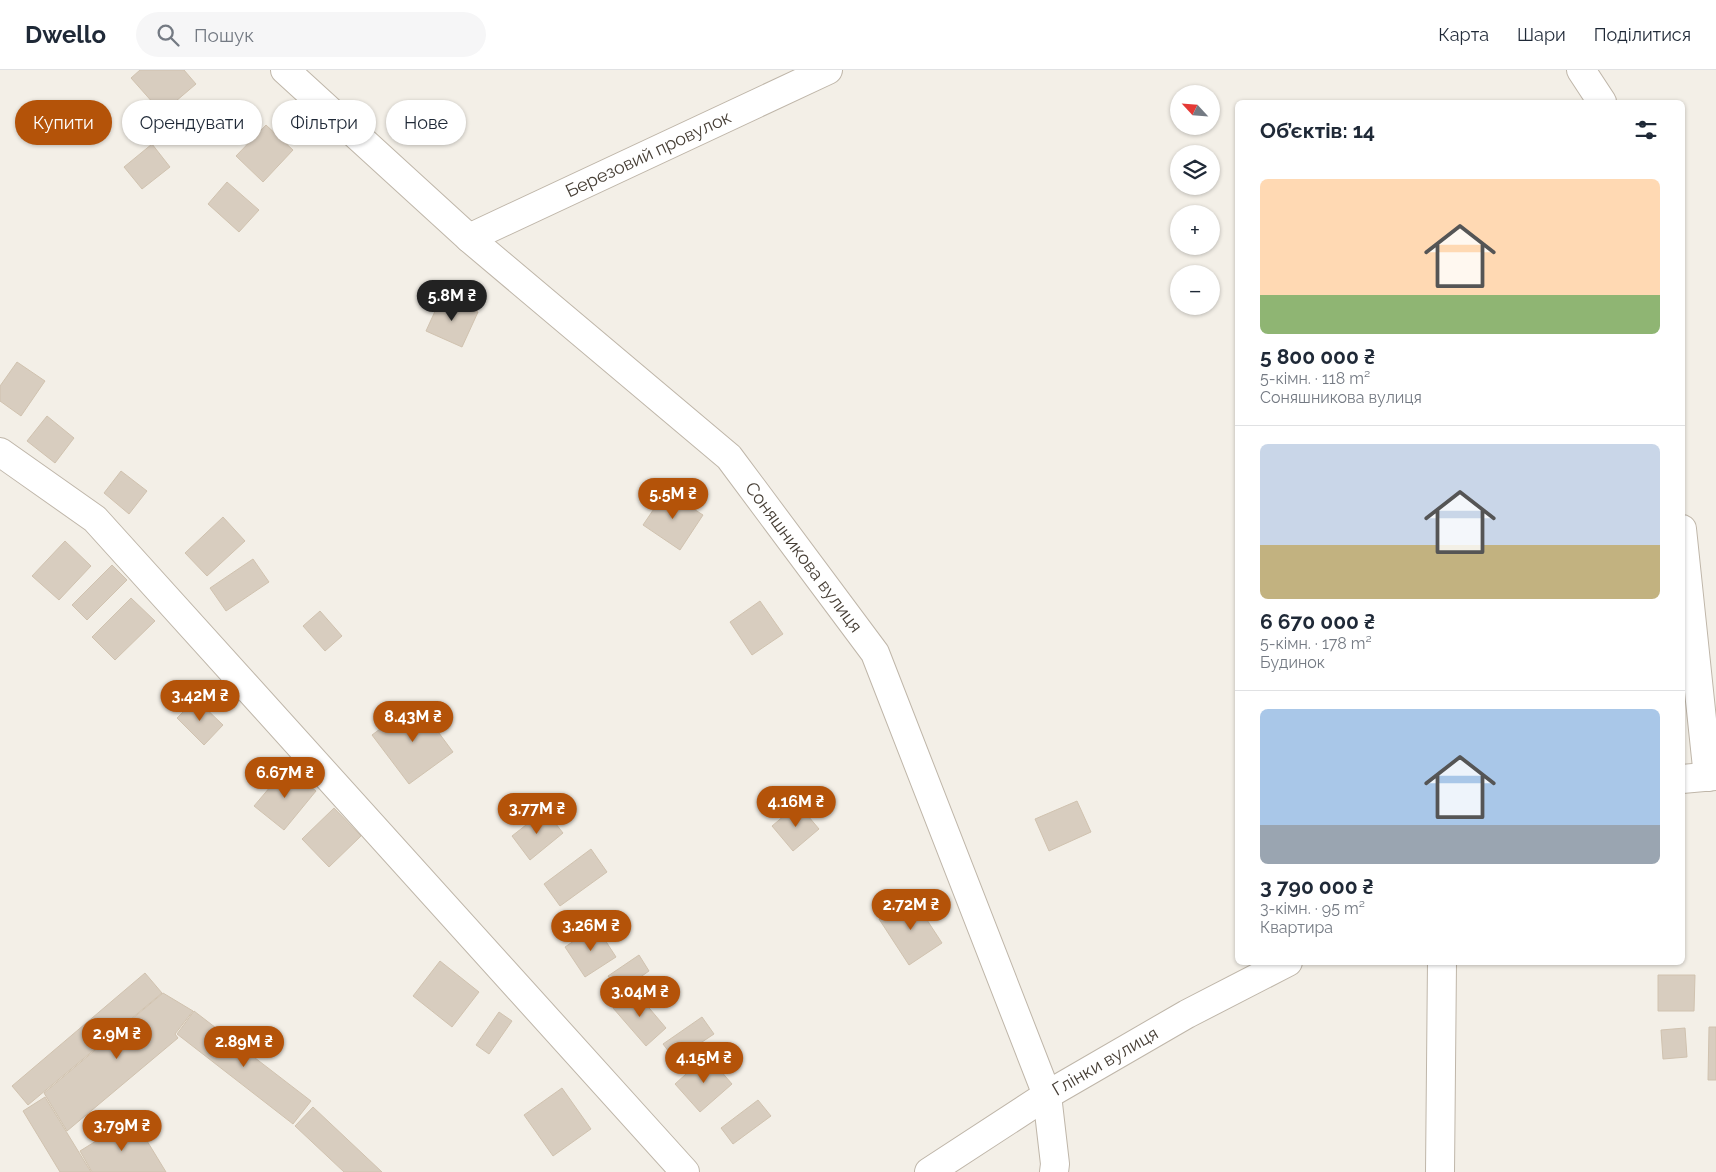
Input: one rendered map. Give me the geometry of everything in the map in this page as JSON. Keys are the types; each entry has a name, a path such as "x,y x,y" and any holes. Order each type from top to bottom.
{"street":[{"name":"Соняшникова вулиця","path":"285,70 469,238 729,457 875,653 1046,1095 1055,1164 1054,1172"},
{"name":"Березовий провулок","path":"469,238 828,70"},
{"path":"1581,70 1601,100"},
{"path":"0,452 95,519 685,1172"},
{"path":"1685,566 1702,778"},
{"name":"Глінки вулиця","path":"929,1172 1046,1095 1187,1014 1282,965"},
{"path":"1440,1172 1442,965"}],"building":[{"path":"140,70 184,70 196,84 177,100 150,100 131,78"},
{"path":"266,125 272,131 272,145 288,145 293,150 263,182 236,156 247,145 262,145 262,129"},
{"path":"153,145 170,167 142,189 124,167"},
{"path":"227,182 259,210 239,232 208,204"},
{"path":"442,296 478,312 462,347 426,331"},
{"path":"17,362 45,381 21,416 0,401 0,386"},
{"path":"47,416 74,438 55,463 27,441"},
{"path":"121,471 147,491 129,514 104,493"},
{"path":"666,491 703,515 680,550 643,525"},
{"path":"223,517 245,541 207,576 185,553"},
{"path":"65,541 91,566 59,600 32,576"},
{"path":"253,559 269,582 226,611 210,588"},
{"path":"112,565 127,580 87,620 72,605"},
{"path":"131,598 155,621 115,660 92,637"},
{"path":"760,601 783,634 752,655 730,622"},
{"path":"320,611 342,636 325,651 303,626"},
{"path":"196,699 223,725 204,745 177,718"},
{"path":"416,702 453,752 409,784 372,735"},
{"path":"287,767 316,791 284,830 254,806"},
{"path":"1077,801 1091,832 1049,851 1035,819"},
{"path":"798,804 819,829 793,851 772,826"},
{"path":"334,808 361,836 329,867 302,839"},
{"path":"545,810 563,833 530,860 512,836"},
{"path":"591,849 607,872 560,906 544,884"},
{"path":"912,897 942,943 909,965 879,919"},
{"path":"596,926 616,957 585,977 565,947"},
{"path":"639,955 649,971 619,992 608,976"},
{"path":"440,961 479,992 452,1027 413,996"},
{"path":"145,973 162,993 28,1105 12,1086"},
{"path":"1658,975 1695,975 1694,1011 1658,1011"},
{"path":"634,990 666,1028 646,1046 613,1008"},
{"path":"163,993 193,1011 175,1034 178,1038 67,1131 44,1093"},
{"path":"194,1011 311,1101 293,1124 177,1034"},
{"path":"499,1012 512,1021 489,1054 476,1045"},
{"path":"702,1017 714,1034 675,1060 663,1044"},
{"path":"1709,1027 1716,1027 1716,1080 1708,1080"},
{"path":"1685,1028 1687,1057 1663,1059 1661,1030"},
{"path":"707,1055 732,1084 700,1112 675,1084"},
{"path":"562,1088 591,1129 553,1156 524,1115"},
{"path":"45,1097 91,1172 60,1172 23,1111"},
{"path":"758,1100 771,1116 733,1144 721,1128"},
{"path":"313,1107 382,1172 344,1172 295,1126"},
{"path":"133,1118 166,1172 92,1172 80,1151"}]}
